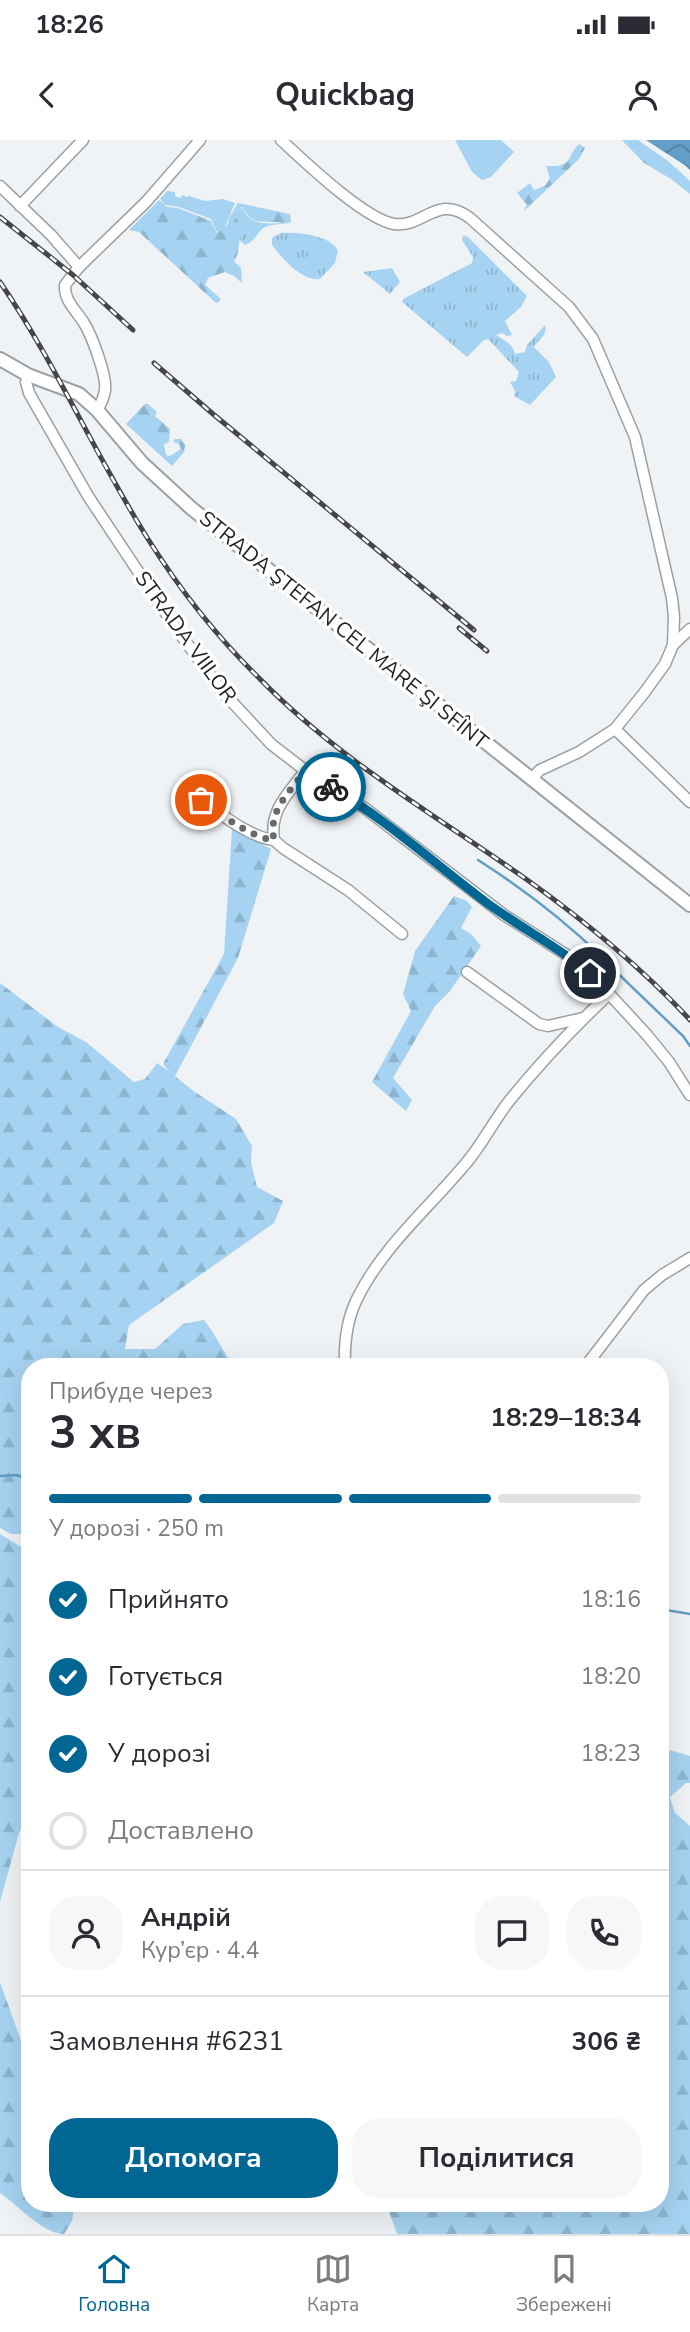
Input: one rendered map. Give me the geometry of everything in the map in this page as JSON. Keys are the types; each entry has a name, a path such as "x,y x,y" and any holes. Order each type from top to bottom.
{"main road":[{"name":"STRADA ŞTEFAN CEL MARE ŞI SFÎNT","path":"0,359 28,375 79,394 97,410 142,463 191,508 690,905"}],"street":[{"path":"20,206 83,140"},
{"path":"97,410 105,387 97,352 86,327 69,302 65,292 67,281 146,202 200,140"},
{"path":"281,140 349,199 386,221 405,223 445,208 466,214 578,317 600,355 628,418 641,457 672,597 673,645 665,664 615,729 579,752 540,770 531,779"},
{"path":"0,186 79,267"},
{"name":"STRADA VIILOR","path":"28,375 26,382 29,393 72,468 190,649 221,690 271,744 305,771 366,809 504,915 573,959 590,973 647,1035 690,1095"},
{"path":"673,645 690,630"},
{"path":"615,729 689,799"},
{"path":"274,840 276,811 282,799 305,771"},
{"path":"201,800 261,837 274,840 348,890 402,934"},
{"path":"467,972 539,1024 548,1026 583,1018"},
{"path":"345,1358 344,1339 356,1301 372,1272 467,1161 533,1071 608,995"},
{"path":"592,1358 644,1290 690,1258"}],"green space":[{"path":"455,140 501,140 514,152 491,177 482,180 472,172"},
{"path":"622,140 638,140 668,161 690,181 690,194 644,163"},
{"path":"579,144 585,148 579,159 523,212 527,205 517,193 530,183 534,190 545,186 550,178 546,166 561,165 568,161"},
{"path":"167,191 175,192 175,196 180,198 183,195 205,201 223,199 235,203 225,227 217,232 211,219 179,207 165,205 160,199"},
{"path":"159,200 167,207 178,208 211,221 217,233 228,224 238,203 290,214 291,222 258,221 252,219 242,207 237,209 238,220 245,229 240,237 234,261 241,268 242,283 225,272 208,278 205,285 220,298 216,303 139,232 129,230"},
{"path":"239,207 255,221 287,224 263,228 245,245 238,239 244,229 235,213"},
{"path":"281,233 304,234 328,241 338,251 335,263 320,279 299,273 272,245 272,238"},
{"path":"463,235 527,296 521,307 505,321 512,335 496,335 511,345 515,354 525,352 527,345 545,325 544,334 534,347 549,362 556,377 530,405 514,396 515,391 510,382 516,381 519,372 488,339 467,357 402,302 403,299 472,263 473,257 462,240"},
{"path":"392,268 400,282 390,294 363,272"},
{"path":"145,404 157,412 155,416 170,429 169,442 164,444 166,455 170,456 181,449 179,444 173,442 175,439 181,439 185,445 184,452 172,466 126,424"},
{"path":"232,829 271,849 238,958 175,1076 236,1119 252,1146 251,1162 257,1187 283,1201 274,1223 129,1325 125,1349 155,1349 183,1324 204,1320 229,1358 21,1358 21,1534 11,1534 0,1528 0,983 58,1027 86,1042 134,1082 145,1079 157,1063 170,1072 163,1064 224,954"},
{"path":"454,896 467,901 472,907 461,928 471,934 481,946 450,991 435,1006 393,1078 412,1100 406,1111 372,1082 411,1011 403,994 415,951"},
{"path":"0,1534 21,1547 21,1829 0,1902"},
{"path":"669,1750 690,1756 690,1783 686,1783 670,1797 675,1813 690,1826 690,2234 397,2234 389,2212 669,2212"},
{"path":"0,1982 21,2041 21,2210 0,2193"},
{"path":"24,2212 74,2212 72,2221 64,2234 39,2224"}],"water":[{"path":"646,140 690,140 690,170 686,166"}],"waterway":[{"path":"478,860 543,905 602,957"},
{"path":"607,963 683,1036 690,1046"},
{"path":"0,1476 21,1476"},
{"path":"669,1610 690,1614"}],"railway":[{"path":"0,217 73,275 133,330"},
{"path":"0,282 39,345 148,539 173,576 229,647 290,708 354,761 570,911 632,963 690,1020"},
{"path":"154,363 474,630"},
{"path":"459,628 487,651"}],"way so far":[{"path":"201,800 261,837 274,840 276,811 282,799 305,771 331,787"}],"route":[{"path":"331,787 366,809 435,860 504,915 573,959 590,973"}]}
